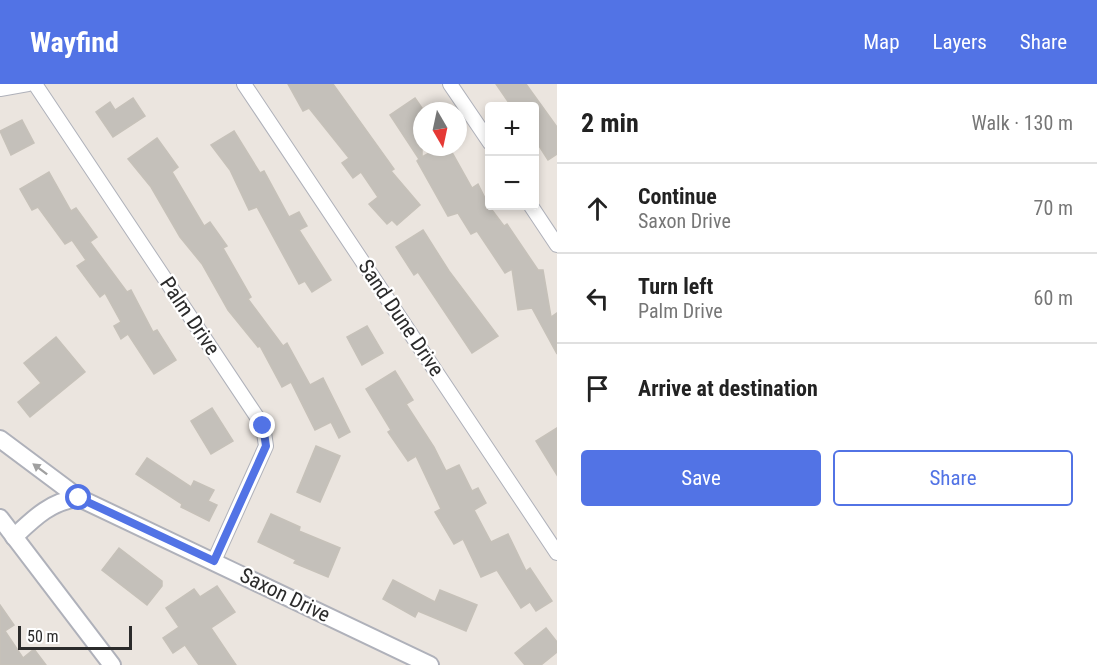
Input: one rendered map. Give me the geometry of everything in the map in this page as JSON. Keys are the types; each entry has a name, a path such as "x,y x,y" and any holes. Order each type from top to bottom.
{"street":[{"path":"0,89 28,84"},
{"name":"Palm Drive","path":"35,84 263,426 266,446 214,561"},
{"name":"Sand Dune Drive","path":"244,84 557,553"},
{"path":"450,84 485,137"},
{"path":"534,210 557,245"},
{"name":"Saxon Drive","path":"0,439 79,498 430,665"},
{"path":"14,537 46,509 64,500 79,498"},
{"path":"0,518 112,665"}],"building":[{"path":"288,84 333,84 394,169 391,171 420,205 397,225 392,220 387,224 369,204 378,197 361,172 353,178 342,163 349,158 309,108 303,111"},
{"path":"496,84 526,84 539,102 508,102"},
{"path":"133,98 145,116 113,137 96,112 110,102 115,110"},
{"path":"415,98 418,102 413,102 413,150 390,115"},
{"path":"539,102 557,127 557,154 548,160 539,146"},
{"path":"22,120 34,143 11,155 0,131"},
{"path":"234,131 260,173 264,171 289,217 299,212 307,226 299,230 331,280 312,292 305,281 299,284 257,207 249,210 230,170 211,145"},
{"path":"157,138 178,167 172,172 204,226 210,222 227,246 223,248 251,297 248,299 283,346 287,343 310,385 323,378 350,432 339,438 331,422 315,430 291,382 282,387 260,346 258,347 228,310 202,264 180,237 151,187 128,159"},
{"path":"417,156 454,156 472,188 478,184 485,198 485,210 492,210 504,226 507,224 538,270 543,270 551,317 557,313 557,354 532,308 518,310 512,269 505,273 477,231 471,234 458,213 448,216 417,161 419,159"},
{"path":"49,172 71,211 76,208 97,237 90,242 127,292 131,290 153,332 157,330 176,360 154,374 128,334 121,339 114,326 121,322 105,293 100,297 77,266 86,260 72,240 65,244 38,207 32,210 20,189"},
{"path":"423,230 449,271 498,336 472,353 418,272 414,275 396,247"},
{"path":"367,326 383,353 362,365 347,337"},
{"path":"56,337 85,372 30,417 18,402 41,383 24,363"},
{"path":"395,371 413,400 406,404 434,447 446,471 459,465 472,491 478,488 486,503 474,510 491,542 508,534 526,571 530,568 552,601 536,611 530,602 521,608 497,570 481,577 463,539 454,544 435,512 441,509 416,456 408,461 388,432 391,430 366,389"},
{"path":"212,408 233,441 211,454 191,421"},
{"path":"557,428 557,475 536,441"},
{"path":"316,446 340,456 320,502 297,492"},
{"path":"147,458 191,487 194,481 214,490 208,501 217,505 209,521 181,507 182,504 136,474"},
{"path":"271,514 300,527 299,531 340,548 328,577 294,563 296,560 258,542"},
{"path":"119,548 162,581 162,586 147,605 102,570"},
{"path":"393,580 435,602 440,590 477,605 466,631 418,611 415,617 383,599"},
{"path":"217,586 235,612 211,628 236,665 199,665 185,645 173,653 163,638 179,627 166,608 194,589 200,597"},
{"path":"0,605 14,625 5,631 23,658 34,649 46,665 0,665"},
{"path":"546,628 557,642 557,652 541,665 525,665 515,653"}],"route":[{"path":"79,498 214,561 266,446 263,426"}]}
